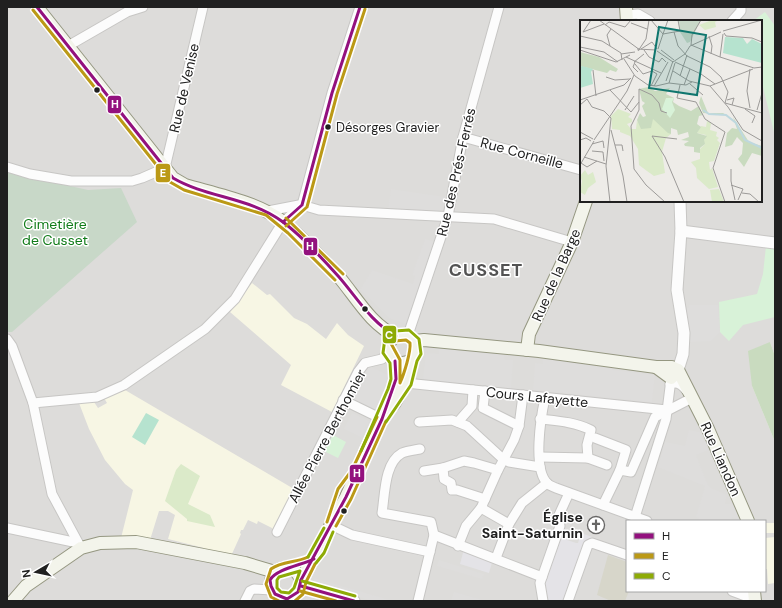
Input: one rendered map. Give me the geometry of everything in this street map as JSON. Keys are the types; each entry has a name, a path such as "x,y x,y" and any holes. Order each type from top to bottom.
{"main road":[{"path":"37,7 173,178 185,185 268,212 283,222 339,277 392,355 402,363 413,347"},
{"name":"Rue de la Barge","path":"527,350 529,334 572,242 586,202"},
{"path":"353,296 385,331 413,347 423,346 437,341 527,350 656,367 673,377"},
{"path":"314,559 275,572 272,578 282,597 296,596 301,583 314,559 331,525 343,491 356,473 382,419 393,392 396,379 390,340 396,336"},
{"path":"382,419 406,383 413,347"},
{"name":"Rue Liandon","path":"673,377 692,398 748,520"},
{"path":"13,601 26,586 79,546 100,543 136,542 244,563 275,572"},
{"path":"290,568 299,575 301,583"}],"street":[{"path":"68,46 127,12 143,7"},
{"name":"Rue de Venise","path":"165,168 203,7"},
{"path":"34,404 97,397 124,385 205,329 235,298 283,222 302,205 332,93 360,7"},
{"name":"Rue des Prés-Ferrés","path":"413,347 448,216 463,137 499,7"},
{"path":"733,20 740,11 741,7"},
{"path":"626,14 638,14 648,20"},
{"name":"Rue Corneille","path":"463,137 580,170"},
{"path":"7,167 30,174 71,181 132,181 165,168"},
{"path":"635,517 653,463 667,410 673,377 683,354 684,333 677,290 681,231 680,202"},
{"path":"268,212 302,205 319,210 494,219 572,242"},
{"path":"681,231 775,243"},
{"path":"7,339 12,346 34,404 52,494 79,546"},
{"path":"392,355 406,383"},
{"name":"Allée Pierre Berthomier","path":"277,532 358,372 365,363 392,355"},
{"name":"Cours Lafayette","path":"406,383 667,410"},
{"path":"458,422 472,406 473,390"},
{"path":"485,391 483,408 519,426"},
{"path":"458,546 466,526 483,503 519,426 523,395"},
{"path":"545,398 540,419 540,467 547,483 569,493 644,520"},
{"path":"620,470 631,472 656,417 692,398"},
{"path":"343,400 382,419"},
{"path":"540,419 566,422 583,426 591,430 587,445 588,458"},
{"path":"419,422 452,420 458,422 467,426 503,459 509,462 540,467"},
{"path":"595,438 626,450 620,470 603,505"},
{"path":"418,601 434,535 431,522 382,512 389,468 395,459 402,453 420,449"},
{"path":"540,457 588,458 607,465"},
{"path":"424,471 443,468 464,462 474,462 498,470"},
{"path":"443,468 444,479 450,483 452,490 457,490 483,503 509,524"},
{"path":"496,558 509,524 522,503 547,483"},
{"path":"543,601 540,583 560,526 558,517 569,493"},
{"path":"331,525 352,535 430,552"},
{"path":"7,528 79,546"},
{"path":"434,535 458,546 496,558 542,577"},
{"path":"568,601 588,545 592,543 626,555"},
{"path":"301,583 354,601"},
{"path":"245,601 250,591 254,589 282,597"},
{"path":"735,592 748,597 754,596"}],"shaded area":[{"path":"7,7 775,7 775,356 770,342 752,386 775,442 775,601 7,601"},
{"path":"391,189 445,197 443,212 388,209"},
{"path":"425,239 435,242 406,324 389,318 360,290 372,270 413,284 415,276 412,275"},
{"path":"252,283 267,295 270,294 294,318 307,324 326,339 337,323 348,335 364,346 332,412 281,385 291,365 230,312"},
{"path":"689,305 718,305 720,332 711,341 688,342 683,308 689,308"},
{"path":"438,346 503,352 505,360 513,360 511,388 423,379 426,353 439,354"},
{"path":"542,356 612,364 613,370 655,375 652,402 533,390 535,363 543,364"},
{"path":"367,365 392,377 389,390 378,413 349,399"},
{"path":"125,390 294,489 273,530 272,528 258,521 257,524 248,520 243,530 241,530 241,534 231,556 204,552 204,548 168,539 175,515 168,511 159,511 150,540 121,538 133,490 125,484 105,460 89,429 79,403 94,402 98,408 107,403 104,398"},
{"path":"352,413 369,421 361,437 344,429"},
{"path":"689,430 703,433 711,449 696,455 707,483 711,488 727,495 725,504 735,504 742,520 732,517 731,520 698,520 699,518 696,517 705,486 658,467 665,442 685,446"},
{"path":"766,523 775,523 775,537 774,533 766,533"},
{"path":"563,527 568,533 567,540 578,543 581,533 592,537 569,601 543,601 542,577"},
{"path":"775,537 775,583 768,584 766,569 766,538"},
{"path":"464,549 493,559 489,573 460,564"},
{"path":"608,555 626,562 626,592 629,592 625,601 611,601 597,595"},
{"path":"439,560 484,574 482,579 437,566"},
{"path":"314,578 393,601 373,601 313,584"},
{"path":"454,592 458,593 486,601 451,601"}],"green space":[{"path":"765,12 775,26 775,136 762,83 762,20 754,20"},
{"name":"Cimetière de Cusset","path":"7,172 88,190 121,188 137,222 12,332 7,332"},
{"path":"766,246 775,248 775,317 743,325 729,341 720,332 719,302 757,294 763,274"},
{"path":"770,342 775,356 775,442 752,386 748,351"},
{"path":"146,413 159,420 145,445 132,437"},
{"path":"333,435 346,442 338,458 324,451"},
{"path":"181,464 200,476 188,504 210,515 215,527 187,521 187,519 165,501 176,470"}],"transit line":[{"name":"H","path":"37,7 173,178 200,190 257,207 283,222 298,234 319,255 339,277 365,310 379,324 396,336"},
{"name":"H","path":"283,222 302,205 332,93 360,7"},
{"name":"E","path":"286,226 307,207 337,94 365,9"},
{"name":"E","path":"33,10 170,182 184,190 266,215 288,233 335,280"},
{"name":"E","path":"286,218 343,274"},
{"name":"C","path":"361,451 391,379 390,363 383,353 385,338 395,331 409,330 419,339 421,354 417,361 411,385 386,422"},
{"name":"E","path":"388,338 395,341 406,340 410,343 408,357 400,383 400,360 388,338"},
{"name":"H","path":"301,580 346,497 382,419 396,379 395,361"},
{"name":"E","path":"327,522 338,489 352,470 377,417"},
{"name":"E","path":"336,526 351,499 386,421"},
{"name":"C","path":"308,557 324,528"},
{"name":"C","path":"316,563 324,553 333,532"},
{"name":"E","path":"279,601 271,597 266,584 271,569 275,566 308,557"},
{"name":"H","path":"301,580 298,592 287,599 275,594 270,580 273,576 283,570 314,559"},
{"name":"E","path":"295,601 303,594 306,582 315,564"},
{"name":"C","path":"300,571 294,588 289,593 281,592 277,588 277,580 279,577 300,571"},
{"name":"C","path":"302,581 355,596"},
{"name":"H","path":"301,586 354,601"},
{"name":"E","path":"300,591 336,601"}],"place":[{"name":"Désorges Gravier","path":"328,127"},
{"name":"Église Saint-Saturnin","path":"596,525"}],"district":[{"name":"CUSSET","path":"486,270"}]}
